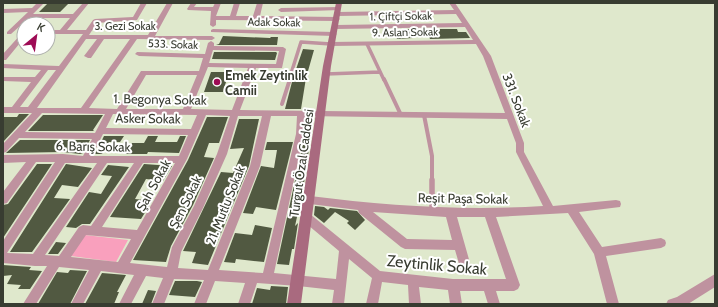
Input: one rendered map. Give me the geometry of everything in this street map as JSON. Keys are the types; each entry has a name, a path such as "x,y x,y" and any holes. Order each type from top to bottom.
{"street":[{"path":"27,16 41,3"},
{"path":"62,32 86,3"},
{"path":"30,111 95,21 135,19 144,3"},
{"path":"151,37 170,3"},
{"path":"186,112 208,52 216,6 190,9 194,3"},
{"path":"232,18 237,3"},
{"path":"256,18 260,3"},
{"path":"279,19 283,3"},
{"name":"331. Sokak","path":"452,3 487,56 520,143 520,152 550,209"},
{"path":"3,11 34,10"},
{"path":"281,10 336,21"},
{"path":"213,18 336,21 457,12"},
{"path":"56,16 75,16"},
{"path":"285,41 290,19"},
{"name":"1. Çiftçi Sokak","path":"336,21 467,25"},
{"name":"Adak Sokak","path":"212,34 287,32 336,21"},
{"name":"9. Aslan Sokak","path":"336,21 367,44 478,42"},
{"name":"Turgut Özal Caddesi","path":"294,304 322,114 326,74 336,21"},
{"path":"6,33 16,25"},
{"name":"3. Gezi Sokak","path":"56,32 86,34 102,37 151,37 212,34"},
{"path":"88,56 102,37"},
{"path":"83,111 135,37"},
{"path":"4,55 16,42"},
{"name":"533. Sokak","path":"139,54 283,49 279,66 253,65"},
{"path":"204,65 253,65"},
{"name":"Şen Sokak","path":"158,304 171,273 176,251 198,208 222,154 253,65"},
{"path":"3,66 62,68"},
{"path":"14,110 46,68"},
{"path":"86,159 99,133 144,73 201,73"},
{"path":"4,80 38,80"},
{"name":"1. Begonya Sokak","path":"3,110 510,116"},
{"path":"3,150 39,111"},
{"name":"Şah Sokak","path":"121,268 182,160 203,112"},
{"name":"21. Mutlu Sokak","path":"200,304 255,166 267,114"},
{"path":"267,278 300,134 301,114"},
{"name":"Asker Sokak","path":"16,135 195,132"},
{"path":"3,200 34,158"},
{"path":"63,158 4,257 98,265 142,271 298,280 341,285"},
{"name":"6. Barış Sokak","path":"3,159 63,158 140,161 182,160"},
{"path":"34,260 104,160"},
{"path":"94,231 140,161"},
{"name":"Reşit Paşa Sokak","path":"310,200 362,207 432,212 489,213 571,209 616,204"},
{"path":"362,207 363,210 406,244 458,245"},
{"path":"571,209 599,252 613,304"},
{"path":"450,212 464,263"},
{"name":"Zeytinlik Sokak","path":"306,217 378,276 453,285 514,285 489,213"},
{"path":"29,304 83,230 140,235"},
{"path":"599,252 661,243"},
{"path":"338,304 345,250"},
{"path":"77,304 98,265"},
{"path":"125,304 142,271"},
{"path":"372,304 378,276"},
{"path":"244,304 252,277"},
{"path":"677,304 715,280"},
{"path":"413,281 415,304"},
{"path":"453,285 456,304"},
{"path":"489,286 494,304"}],"lane":[{"path":"282,104 301,42 336,21"},
{"path":"367,44 401,115"},
{"path":"326,74 380,72"},
{"path":"424,115 432,156 432,212"}],"shaded area":[{"path":"85,235 128,240 116,262 71,256"}],"building":[{"path":"48,3 69,3 60,12 39,12"},
{"path":"409,29 413,38 397,39 394,30"},
{"path":"426,29 457,29 458,32 466,32 470,38 430,39"},
{"path":"223,36 278,37 277,45 216,45 219,44"},
{"path":"303,49 314,50 306,78 301,109 285,109 293,78"},
{"path":"214,52 277,53 275,60 212,59"},
{"name":"Emek Zeytinlik Camii","path":"211,72 229,72 223,92 204,92"},
{"path":"19,114 29,114 3,142 3,117 17,117"},
{"path":"43,115 103,115 93,130 94,131 28,131"},
{"path":"207,117 228,117 219,143 209,143 204,157 214,158 193,205 171,246 166,262 133,260 188,160"},
{"path":"239,119 259,119 249,166 208,265 192,263 196,252 183,251 221,172 233,173 244,148 230,149"},
{"path":"306,121 313,121 303,190 295,226 298,223 294,249 292,249 289,265 277,264 305,134"},
{"path":"104,136 124,136 120,142 109,142 102,154 95,154"},
{"path":"148,136 158,136 155,142 177,142 180,136 186,136 179,153 148,152 147,154 126,154 132,143 144,143"},
{"path":"20,140 90,140 83,153 80,154 63,152 6,153"},
{"path":"267,142 293,142 276,210 256,207 253,214 243,213 261,166 274,168 277,150 265,150"},
{"path":"37,164 52,164 3,238 3,205 8,204"},
{"path":"66,164 92,168 78,187 62,185 54,198 70,199 32,252 10,252"},
{"path":"144,164 172,166 163,181 146,179 135,199 152,201 141,219 110,217"},
{"path":"108,165 129,167 90,224 82,224 76,228 66,227 89,192 101,194 112,176 101,175"},
{"path":"315,206 324,207 328,210 330,208 357,211 365,220 355,230 347,223 349,221 335,212 324,223 314,215"},
{"path":"255,225 272,228 264,262 236,259 235,263 224,262 235,233 252,235"},
{"path":"56,242 66,243 58,254 48,254"},
{"path":"3,265 31,267 29,270 42,271 30,289 18,289 21,285 7,284 12,275 3,276"},
{"path":"70,270 87,271 70,304 38,304 57,272 68,273"},
{"path":"102,273 126,275 117,292 119,292 114,304 85,304"},
{"path":"175,281 202,282 195,297 169,295"},
{"path":"271,286 288,287 286,304 252,304 257,288 270,290"},
{"path":"148,290 156,291 151,304 142,304"}],"place":[{"name":"Emek Zeytinlik Camii","path":"217,82"}]}
